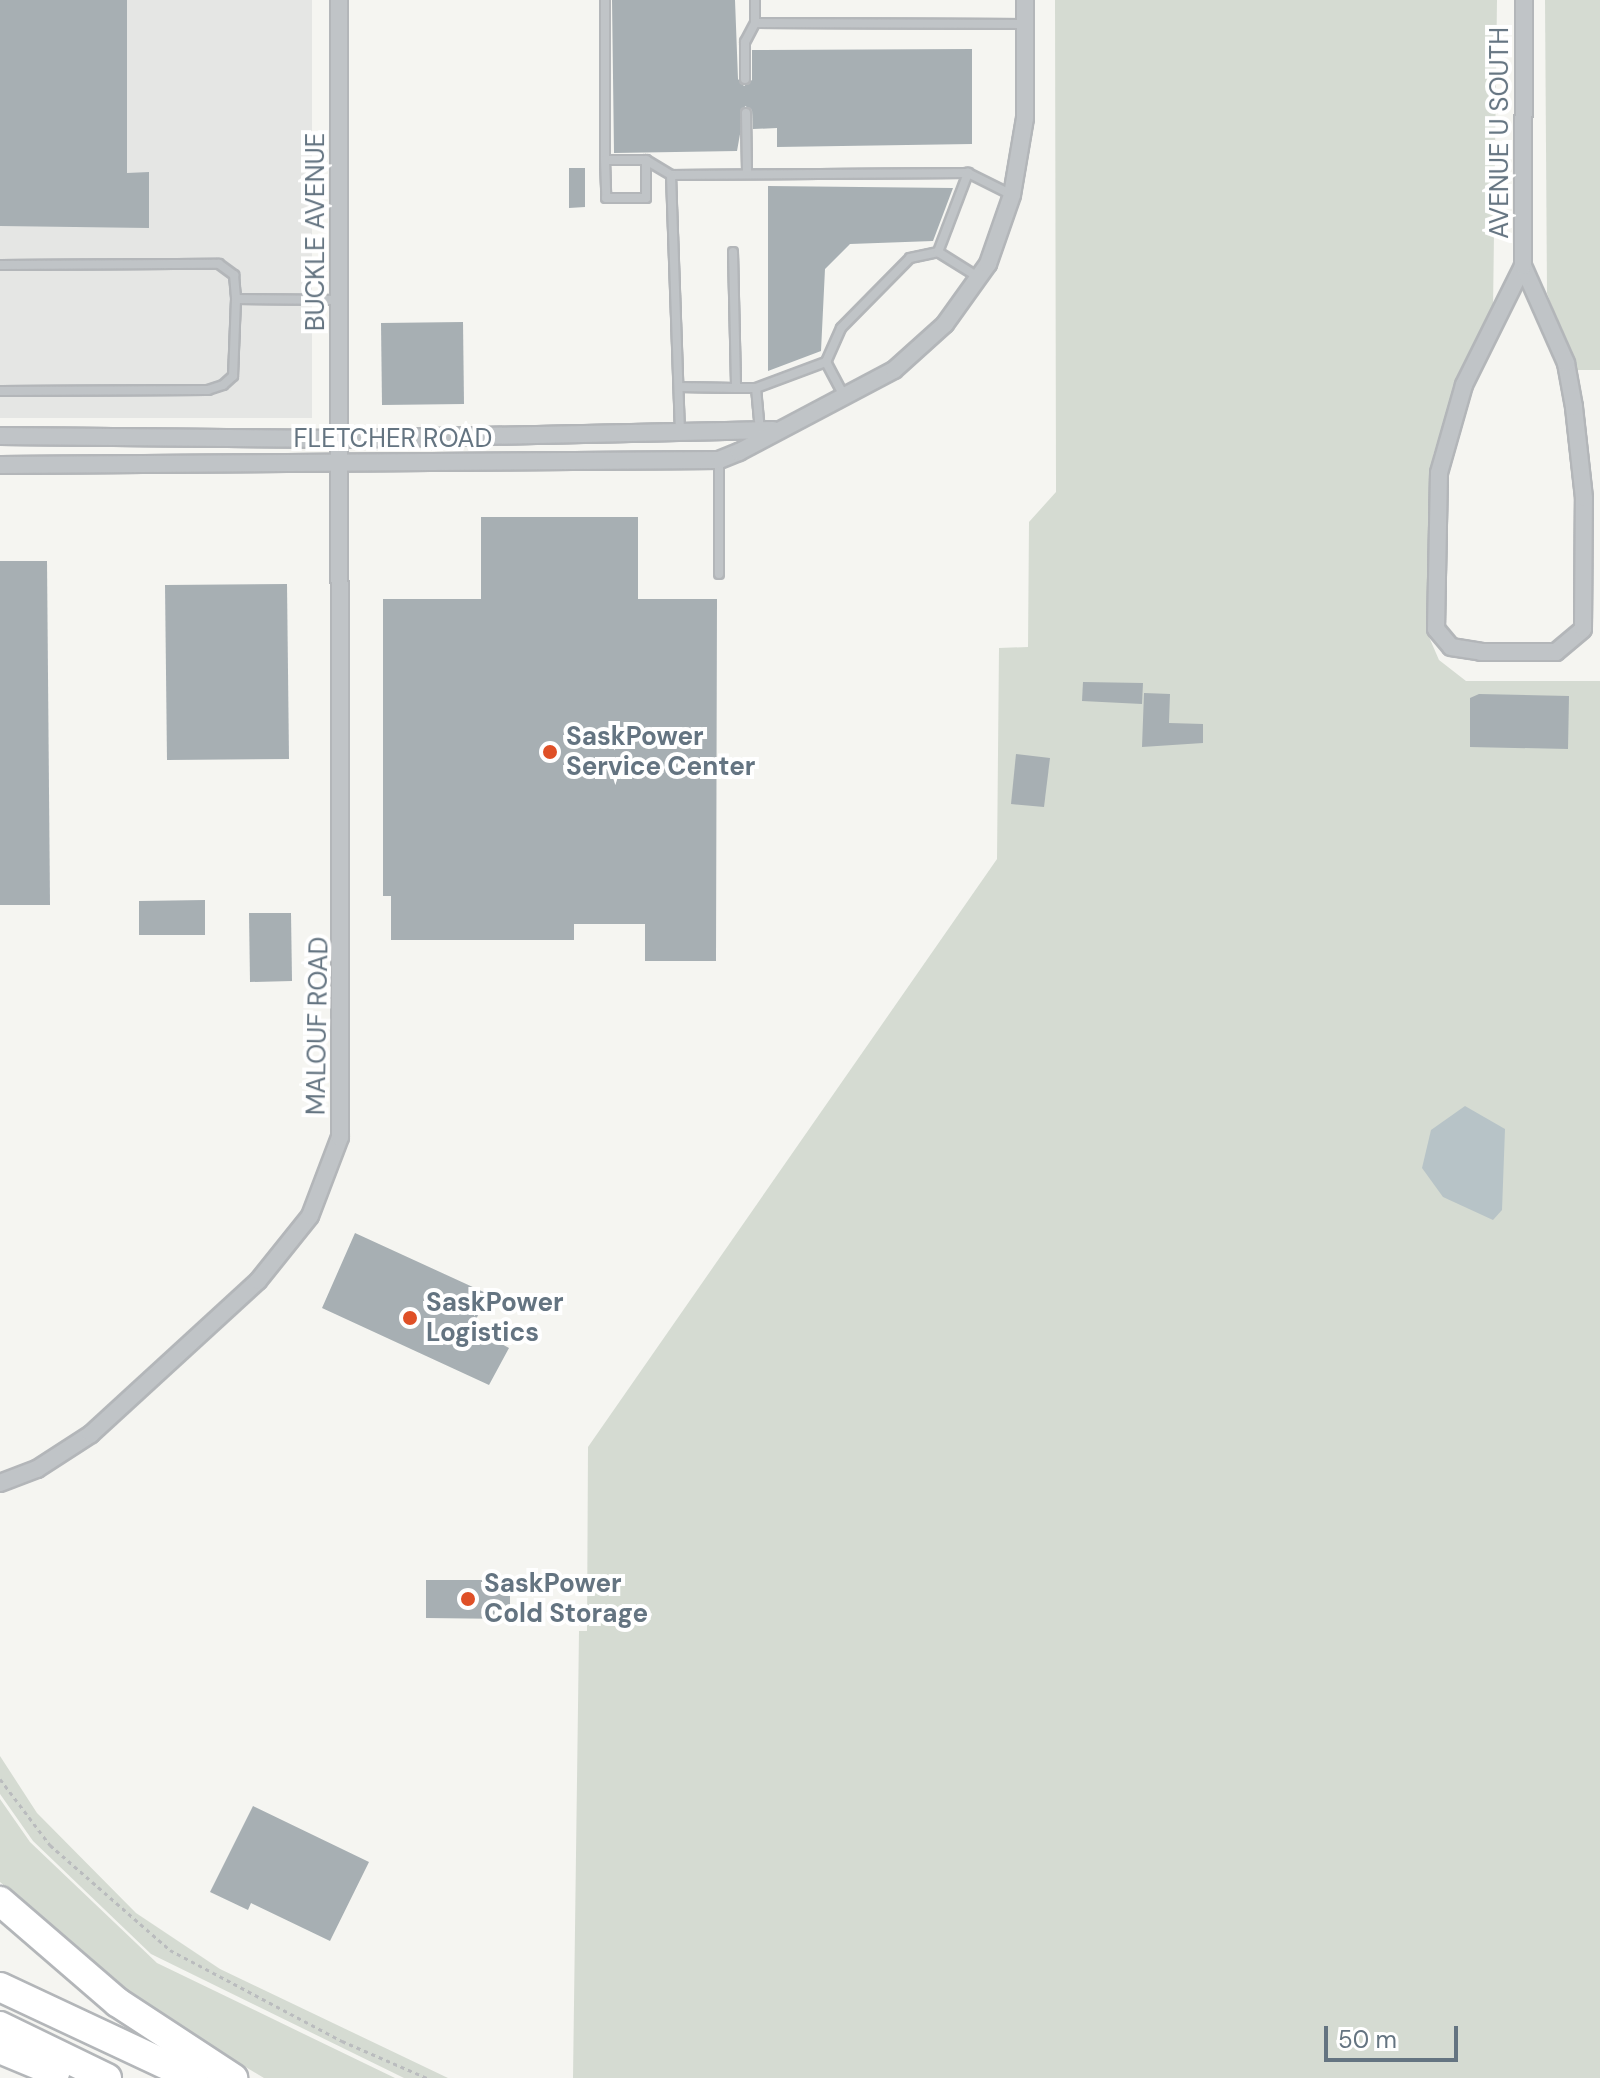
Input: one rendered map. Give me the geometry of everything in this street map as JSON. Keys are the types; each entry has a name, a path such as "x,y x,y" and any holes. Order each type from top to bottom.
{"highway":[{"path":"0,1901 129,2011 233,2078"},
{"path":"0,1987 194,2078"},
{"path":"0,2026 107,2078"},
{"path":"0,2049 69,2078"}],"street":[{"name":"BUCKLE AVENUE","path":"339,0 340,464"},
{"name":"FLETCHER ROAD","path":"0,465 719,460 846,399 894,370 945,324 978,277 1012,195 1025,118 1025,0"},
{"name":"AVENUE U SOUTH","path":"1523,266 1464,385 1439,473 1434,590 1436,629 1451,647 1556,652 1583,629 1584,498 1574,407 1566,363 1523,266 1524,0"},
{"name":"FLETCHER ROAD","path":"0,436 340,439 779,430"},
{"name":"MALOUF ROAD","path":"0,1483 37,1469 91,1434 258,1281 285,1252 326,1186 344,1092 340,464"}],"lane":[{"path":"605,0 606,198 646,198 646,160"},
{"path":"745,79 745,42 755,23 755,0"},
{"path":"755,23 1025,24"},
{"path":"746,113 747,172"},
{"path":"605,160 646,160 671,175 747,172 968,173 1012,195"},
{"path":"938,252 968,173"},
{"path":"671,175 680,431"},
{"path":"733,252 736,388"},
{"path":"679,387 756,388 826,362 841,328 910,258 938,252 978,277"},
{"path":"0,265 219,264 234,275 236,299 233,376 223,385 208,390 0,391"},
{"path":"236,299 340,300"},
{"path":"826,362 846,399"},
{"path":"756,388 760,431"},
{"path":"719,460 719,574"}],"path":[{"path":"0,1779 50,1845 170,1950 342,2041 427,2078"}],"shaded area":[{"path":"0,0 312,0 312,418 0,418"},
{"path":"1055,0 1497,0 1493,311 1456,381 1433,456 1426,630 1439,660 1466,681 1600,681 1600,2078 573,2078 579,1631 587,1631 588,1447 997,859 999,648 1028,647 1029,522 1056,492"},
{"path":"1545,0 1600,0 1600,370 1575,370 1547,293"},
{"path":"1465,1106 1505,1129 1502,1210 1493,1220 1443,1197 1422,1168 1431,1130"},
{"path":"0,1756 37,1813 136,1913 220,1969 448,2078 404,2078 151,1954 33,1841 0,1794"},
{"path":"0,1799 30,1842 157,1963 395,2078 264,2078 147,2008 0,1882"}],"building":[{"path":"0,0 127,0 127,173 149,172 149,228 0,226"},
{"path":"612,0 735,0 738,79 744,86 752,80 752,50 972,49 972,144 777,147 777,128 753,129 752,110 745,106 737,151 614,153"},
{"path":"569,168 585,168 585,207 569,208"},
{"path":"768,186 953,188 933,241 850,244 825,269 821,351 768,371"},
{"path":"463,322 464,404 382,405 381,323"},
{"name":"SaskPower Service Center","path":"481,517 638,517 638,599 717,599 716,961 645,961 645,924 574,924 574,940 391,940 391,896 383,896 383,599 481,599"},
{"path":"0,561 47,561 50,905 0,905"},
{"path":"287,584 289,759 167,760 165,585"},
{"path":"1083,682 1143,683 1142,704 1082,701"},
{"path":"1144,693 1170,694 1169,723 1203,724 1203,743 1142,747"},
{"path":"1479,694 1569,696 1568,749 1470,747 1470,698"},
{"path":"1016,754 1050,758 1044,807 1011,804"},
{"path":"205,900 205,935 139,935 139,901"},
{"path":"249,913 291,913 292,981 250,982"},
{"name":"SaskPower Logistics","path":"355,1233 488,1294 472,1328 509,1348 489,1385 322,1308"},
{"name":"SaskPower Cold Storage","path":"426,1580 510,1580 510,1619 426,1618"},
{"path":"253,1806 369,1862 330,1941 251,1903 248,1910 210,1892"}],"place":[{"name":"SaskPower Service Center","path":"550,752"},
{"name":"SaskPower Logistics","path":"410,1318"},
{"name":"SaskPower Cold Storage","path":"468,1599"}]}
